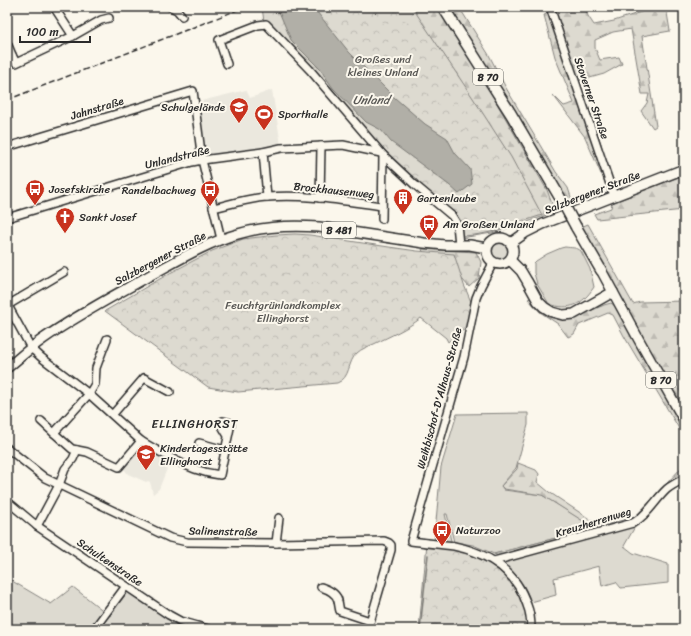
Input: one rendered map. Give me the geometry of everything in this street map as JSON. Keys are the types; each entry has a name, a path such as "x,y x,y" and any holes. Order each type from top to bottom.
{"highway":[{"name":"B 70","path":"444,7 511,114 601,270"}],"main road":[{"name":"Salzbergener Straße","path":"510,243 543,224 684,169"},
{"name":"Salzbergener Straße","path":"7,368 48,336 88,311 189,254 221,239 239,233 289,226 306,226 424,244 470,245 486,248"},
{"path":"502,238 510,243 513,254 510,260 500,265 493,263 488,258 486,248 492,240 502,238"},
{"path":"510,260 521,272 538,301 544,308 552,312 563,315 574,314 613,292"},
{"name":"B 70","path":"601,270 684,420"},
{"name":"B 70","path":"599,300 603,290 601,270"}],"street":[{"path":"54,7 73,36"},
{"path":"171,7 177,10 182,16"},
{"name":"Stoverner Straße","path":"550,7 614,196"},
{"path":"7,43 10,56 16,63 73,36 101,20 109,18"},
{"path":"227,64 219,40 258,25 266,24 310,70 382,154 415,185 452,216 457,224 459,245"},
{"name":"Jahnstraße","path":"7,148 193,90 202,160"},
{"name":"Unlandstraße","path":"7,218 202,160 263,152 281,148 343,145 382,154"},
{"path":"320,198 321,146"},
{"path":"263,152 267,197"},
{"path":"382,154 382,219"},
{"path":"202,160 221,239"},
{"name":"Brockhausenweg","path":"213,208 241,201 267,197 294,196 382,206"},
{"name":"Weihbischof-D'Alhaus-Straße","path":"493,263 476,298 464,357 411,541 453,546 479,554 494,561"},
{"path":"64,272 8,308 31,348 113,414 141,441 184,465 196,470 220,476 228,436"},
{"path":"54,433 89,394 95,384 96,368 108,340"},
{"path":"113,414 144,378 170,392"},
{"path":"41,421 72,449 87,452 119,467 141,441"},
{"path":"199,443 225,450"},
{"name":"Salinenstraße","path":"7,448 45,478 169,538 187,542 276,543 384,541 390,544 391,550 370,621"},
{"path":"37,526 59,485 65,469 73,459 77,450"},
{"name":"Kreuzherrenweg","path":"494,561 633,523 643,516 668,489 684,479"},
{"name":"Schultenstraße","path":"7,501 37,526 174,618 208,629"},
{"path":"276,543 279,518"},
{"path":"494,561 516,581 520,588 528,606 531,629"},
{"path":"94,629 126,586"},
{"path":"320,586 330,590 336,597 340,611 370,621 368,629"}],"shaded area":[{"name":"Schulgelände","path":"246,90 250,98 272,90 281,145 204,157 197,102"},
{"name":"Kindertagesstätte Ellinghorst","path":"141,447 170,461 159,489 153,494 150,482 146,482 128,474 124,469 124,466"}],"green space":[{"name":"Großes und kleines Unland","path":"262,7 412,7 511,157 542,215 491,232 459,236 458,220 398,168 264,22"},
{"path":"389,7 438,7 466,50 547,190 555,212 492,233 461,238 460,222"},
{"path":"446,7 459,7 489,55 506,88 556,172 568,188 573,203 568,205"},
{"path":"567,7 584,7 594,25 614,21 656,7 666,7 670,31 642,36 656,126 653,128 641,111 647,103 649,94 642,94 631,29 613,32 595,40 595,48 600,60 619,57 622,64 604,74 579,81 601,144 597,158 604,173 601,174 585,137 553,95 564,106 574,103 555,57 544,15"},
{"path":"684,175 684,210 597,219 594,214 611,208 612,203"},
{"path":"588,224 633,304 640,302 684,301 684,383 681,385 680,391 684,398 684,412 581,227"},
{"name":"Feuchtgrünlandkomplex Ellinghorst","path":"295,234 417,251 454,254 464,285 477,316 471,324 448,342 446,338 421,318 404,329 359,352 354,357 345,377 337,383 238,392 208,387 105,311 170,273 212,251 243,239"},
{"path":"500,240 508,243 511,251 508,259 500,262 492,259 489,251 492,243"},
{"path":"565,247 576,248 581,251 590,269 594,287 580,302 575,305 563,307 549,304 537,284 534,273 534,263 547,254"},
{"path":"422,249 476,252 481,262 479,278 469,287 455,271 423,252"},
{"path":"531,298 542,310 578,316 611,303 615,306 619,310 684,427 684,437 613,315 608,313 579,325 574,334 568,337 558,324 540,312 528,299"},
{"path":"528,413 528,425 516,468 501,486 504,490 542,495 595,528 494,554 473,545 454,542 447,514 445,514 452,545 434,543 441,467 457,414"},
{"path":"518,463 536,470 539,474 537,482 549,492 600,526 635,517 684,465 684,478 635,521 499,556 494,554 594,528 542,495 504,489 501,486 517,469"},
{"path":"636,525 624,546 633,553 668,564 668,583 621,588 616,582 602,586 599,566 554,578 556,595 531,602 521,581 504,565 508,560"},
{"path":"427,543 453,546 494,561 523,594 531,629 419,629"},
{"path":"7,578 51,604 73,587 110,616 128,591 178,626 195,629 7,629"}],"water":[{"name":"Unland","path":"277,7 313,7 349,52 395,98 425,124 447,138 455,153 470,169 472,184 459,194 391,142 381,130 366,122 333,88 320,69 291,40"}],"waterway":[{"path":"420,629 428,555"}],"railway":[{"path":"7,100 245,7"}],"place":[{"name":"Schulgelände","path":"239,124"},
{"name":"Sporthalle","path":"264,131"},
{"name":"Josefskirche","path":"35,206"},
{"name":"Randelbachweg","path":"210,207"},
{"name":"Gartenlaube","path":"403,215"},
{"name":"Sankt Josef","path":"65,234"},
{"name":"Am Großen Unland","path":"429,241"},
{"name":"Kindertagesstätte Ellinghorst","path":"146,471"},
{"name":"Naturzoo","path":"442,547"}],"district":[{"name":"ELLINGHORST","path":"195,424"}]}
